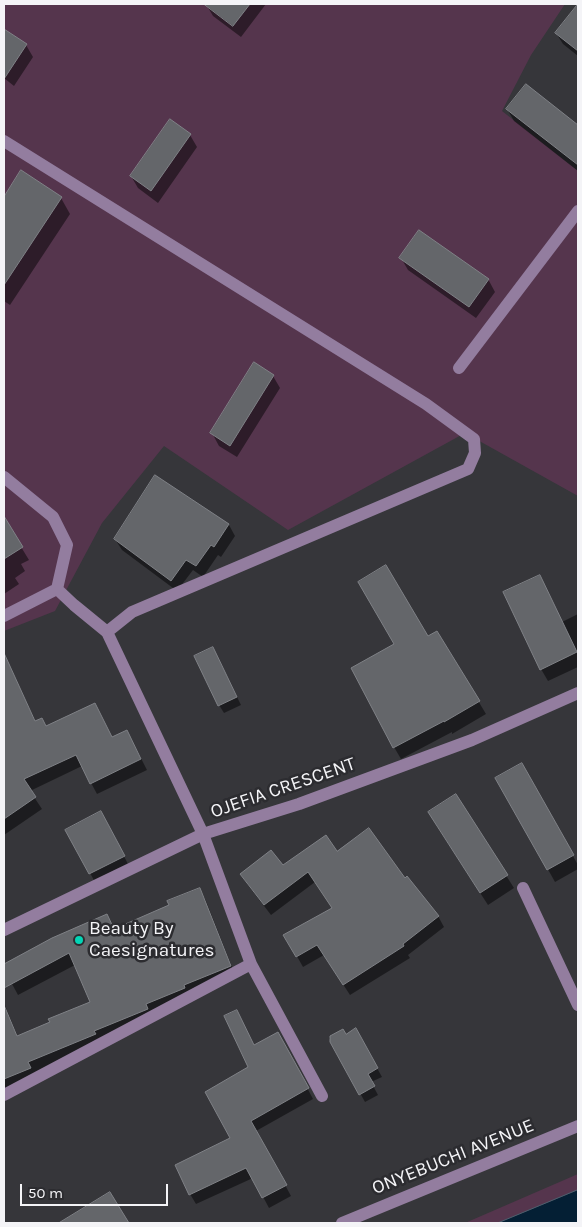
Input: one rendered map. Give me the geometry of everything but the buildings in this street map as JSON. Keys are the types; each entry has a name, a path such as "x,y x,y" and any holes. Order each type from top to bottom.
{"street":[{"path":"4,141 426,404 474,439 476,453 468,469 132,612 107,632"},
{"path":"459,368 578,211"},
{"path":"4,477 53,517 68,545 57,589 4,616"},
{"path":"57,589 107,632 203,834 251,964 322,1096"},
{"name":"OJEFIA CRESCENT","path":"4,930 203,834 300,804 472,740 578,693"},
{"path":"523,888 578,1005"},
{"path":"4,1095 251,964"},
{"name":"ONYEBUCHI AVENUE","path":"342,1223 578,1126"}],"shaded area":[{"path":"4,4 565,4 531,55 502,111 578,171 578,496 465,433 288,530 164,446 102,523 55,611 4,631"},
{"path":"578,1174 578,1190 498,1223 465,1223"}],"water":[{"path":"578,1190 578,1223 498,1223"}],"place":[{"name":"Beauty By Caesignatures","path":"79,940"}]}
